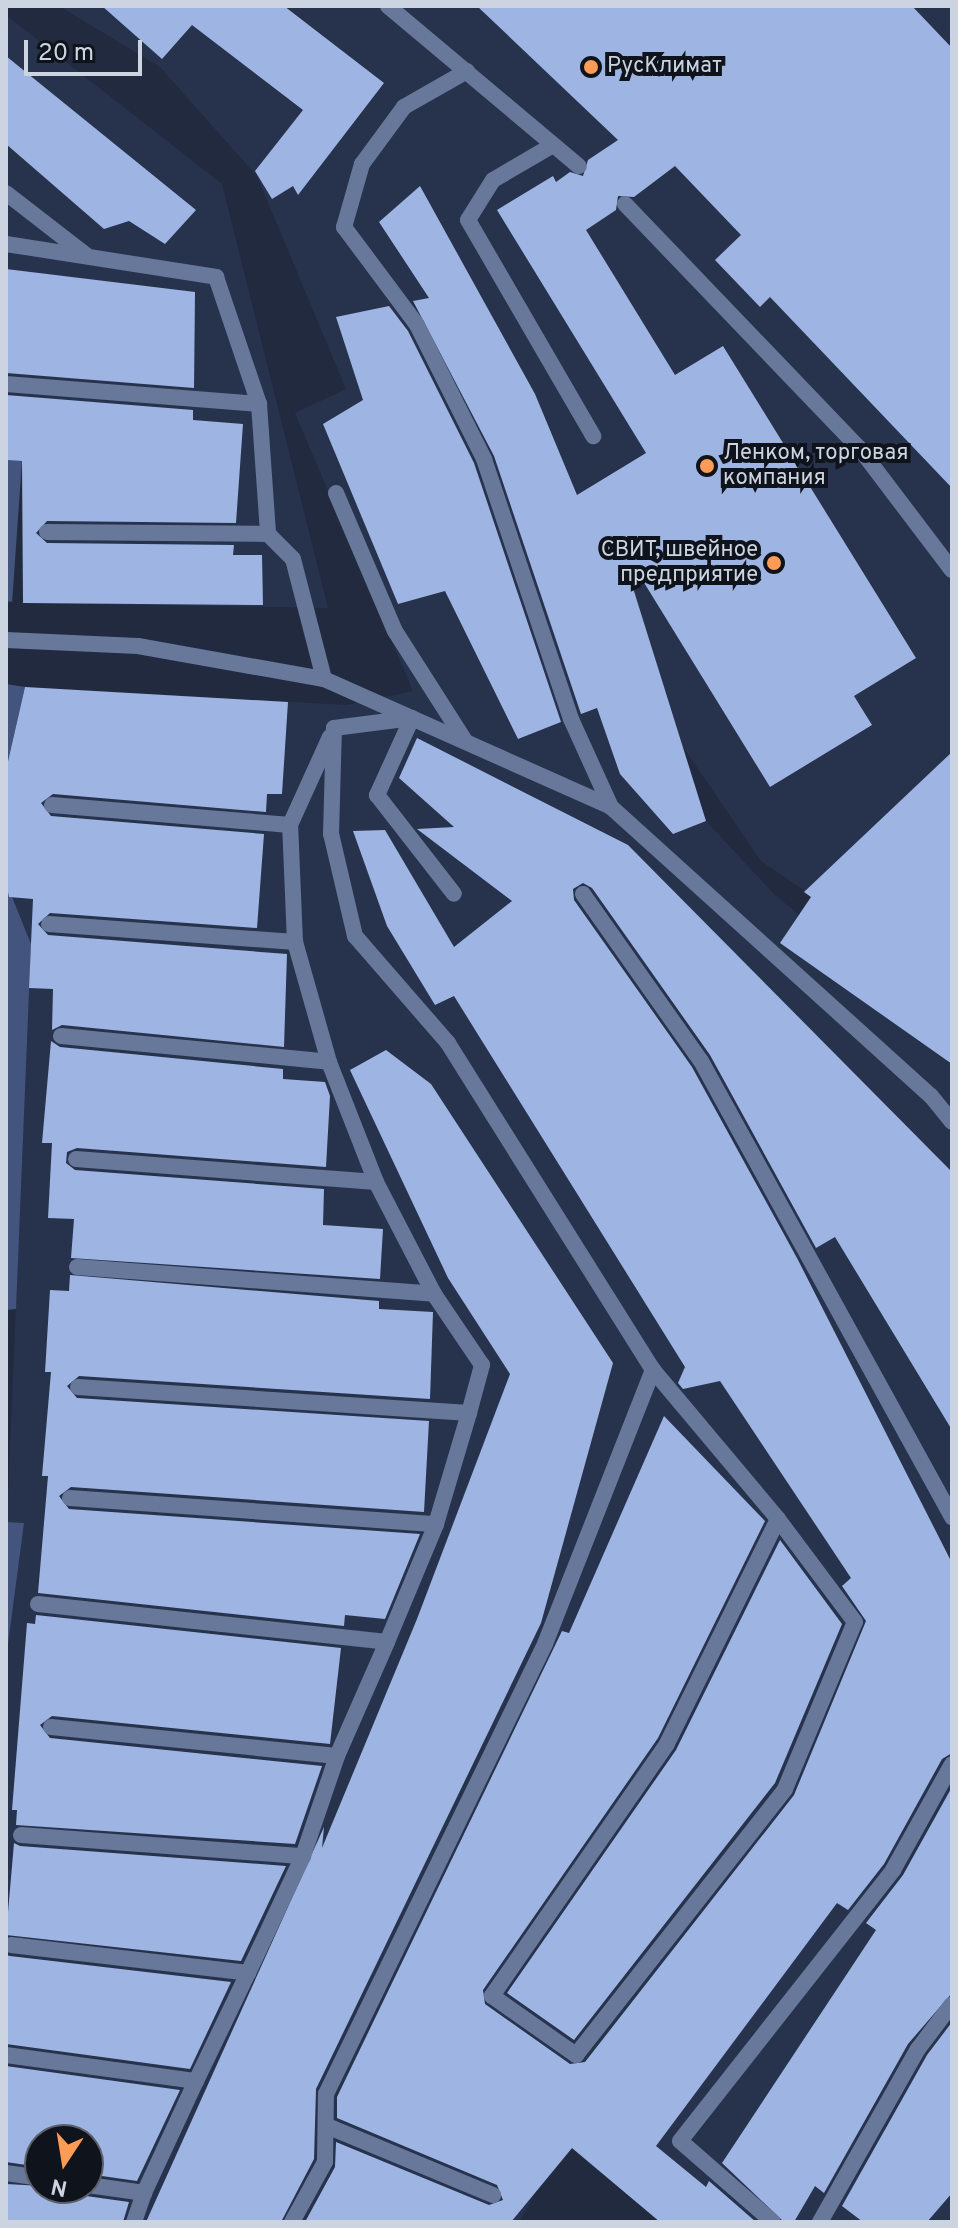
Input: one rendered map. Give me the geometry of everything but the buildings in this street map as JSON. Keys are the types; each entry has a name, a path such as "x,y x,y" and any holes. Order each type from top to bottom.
{"lane":[{"path":"388,6 579,166"},
{"path":"467,71 404,107 362,164 344,227 417,325 484,459 571,719 611,807"},
{"path":"553,145 493,180 468,220 593,436"},
{"path":"6,193 87,256"},
{"path":"625,204 860,449 952,570"},
{"path":"6,244 216,277 259,404 268,534 293,559 324,679"},
{"path":"6,384 259,404"},
{"path":"336,493 395,631 466,742"},
{"path":"47,532 268,534"},
{"path":"6,640 138,646 324,679 611,807 931,1096 952,1122"},
{"path":"334,728 412,718"},
{"path":"412,718 377,795 454,894"},
{"path":"134,2222 144,2193 303,1856 337,1756 436,1524 482,1365 434,1294 376,1182 329,1062 295,942 290,825 334,728"},
{"path":"334,728 331,834 355,936 448,1043 653,1370 778,1519 855,1622 785,1789 576,2055 492,1996 667,1744 778,1519"},
{"path":"52,805 290,825"},
{"path":"583,894 701,1061 952,1517"},
{"path":"49,924 295,942"},
{"path":"61,1036 329,1062"},
{"path":"76,1159 376,1182"},
{"path":"77,1267 434,1294"},
{"path":"292,2222 325,2162 326,2094 545,1644 653,1370"},
{"path":"78,1387 469,1413"},
{"path":"70,1498 436,1524"},
{"path":"38,1604 387,1642"},
{"path":"51,1727 337,1756"},
{"path":"773,2222 680,2141 893,1870 952,1764"},
{"path":"21,1835 303,1856"},
{"path":"11,1945 248,1973"},
{"path":"820,2222 918,2049 952,2004"},
{"path":"6,2055 196,2081"},
{"path":"327,2126 493,2195"},
{"path":"104,2187 144,2193"}],"shaded area":[{"path":"59,6 952,6 952,991 761,861 683,747 706,821 773,893 799,915 952,1008 952,2222 660,2222 572,2149 534,2195 520,2222 6,2222 6,1543 31,944 6,882 6,770 25,687 347,705 413,691 295,413 346,389 257,176 160,67"},
{"path":"6,15 222,184 328,608 23,603 22,461 6,460"},
{"path":"6,460 22,461 12,602 6,601"},
{"path":"6,684 25,687 6,769"},
{"path":"6,882 31,944 16,1309 6,1310"},
{"path":"6,1522 24,1523 6,1659"}],"place":[{"name":"РусКлимат","path":"591,67"},
{"name":"Ленком, торговая компания","path":"707,466"},
{"name":"СВИТ, швейное предприятие","path":"774,563"}]}
